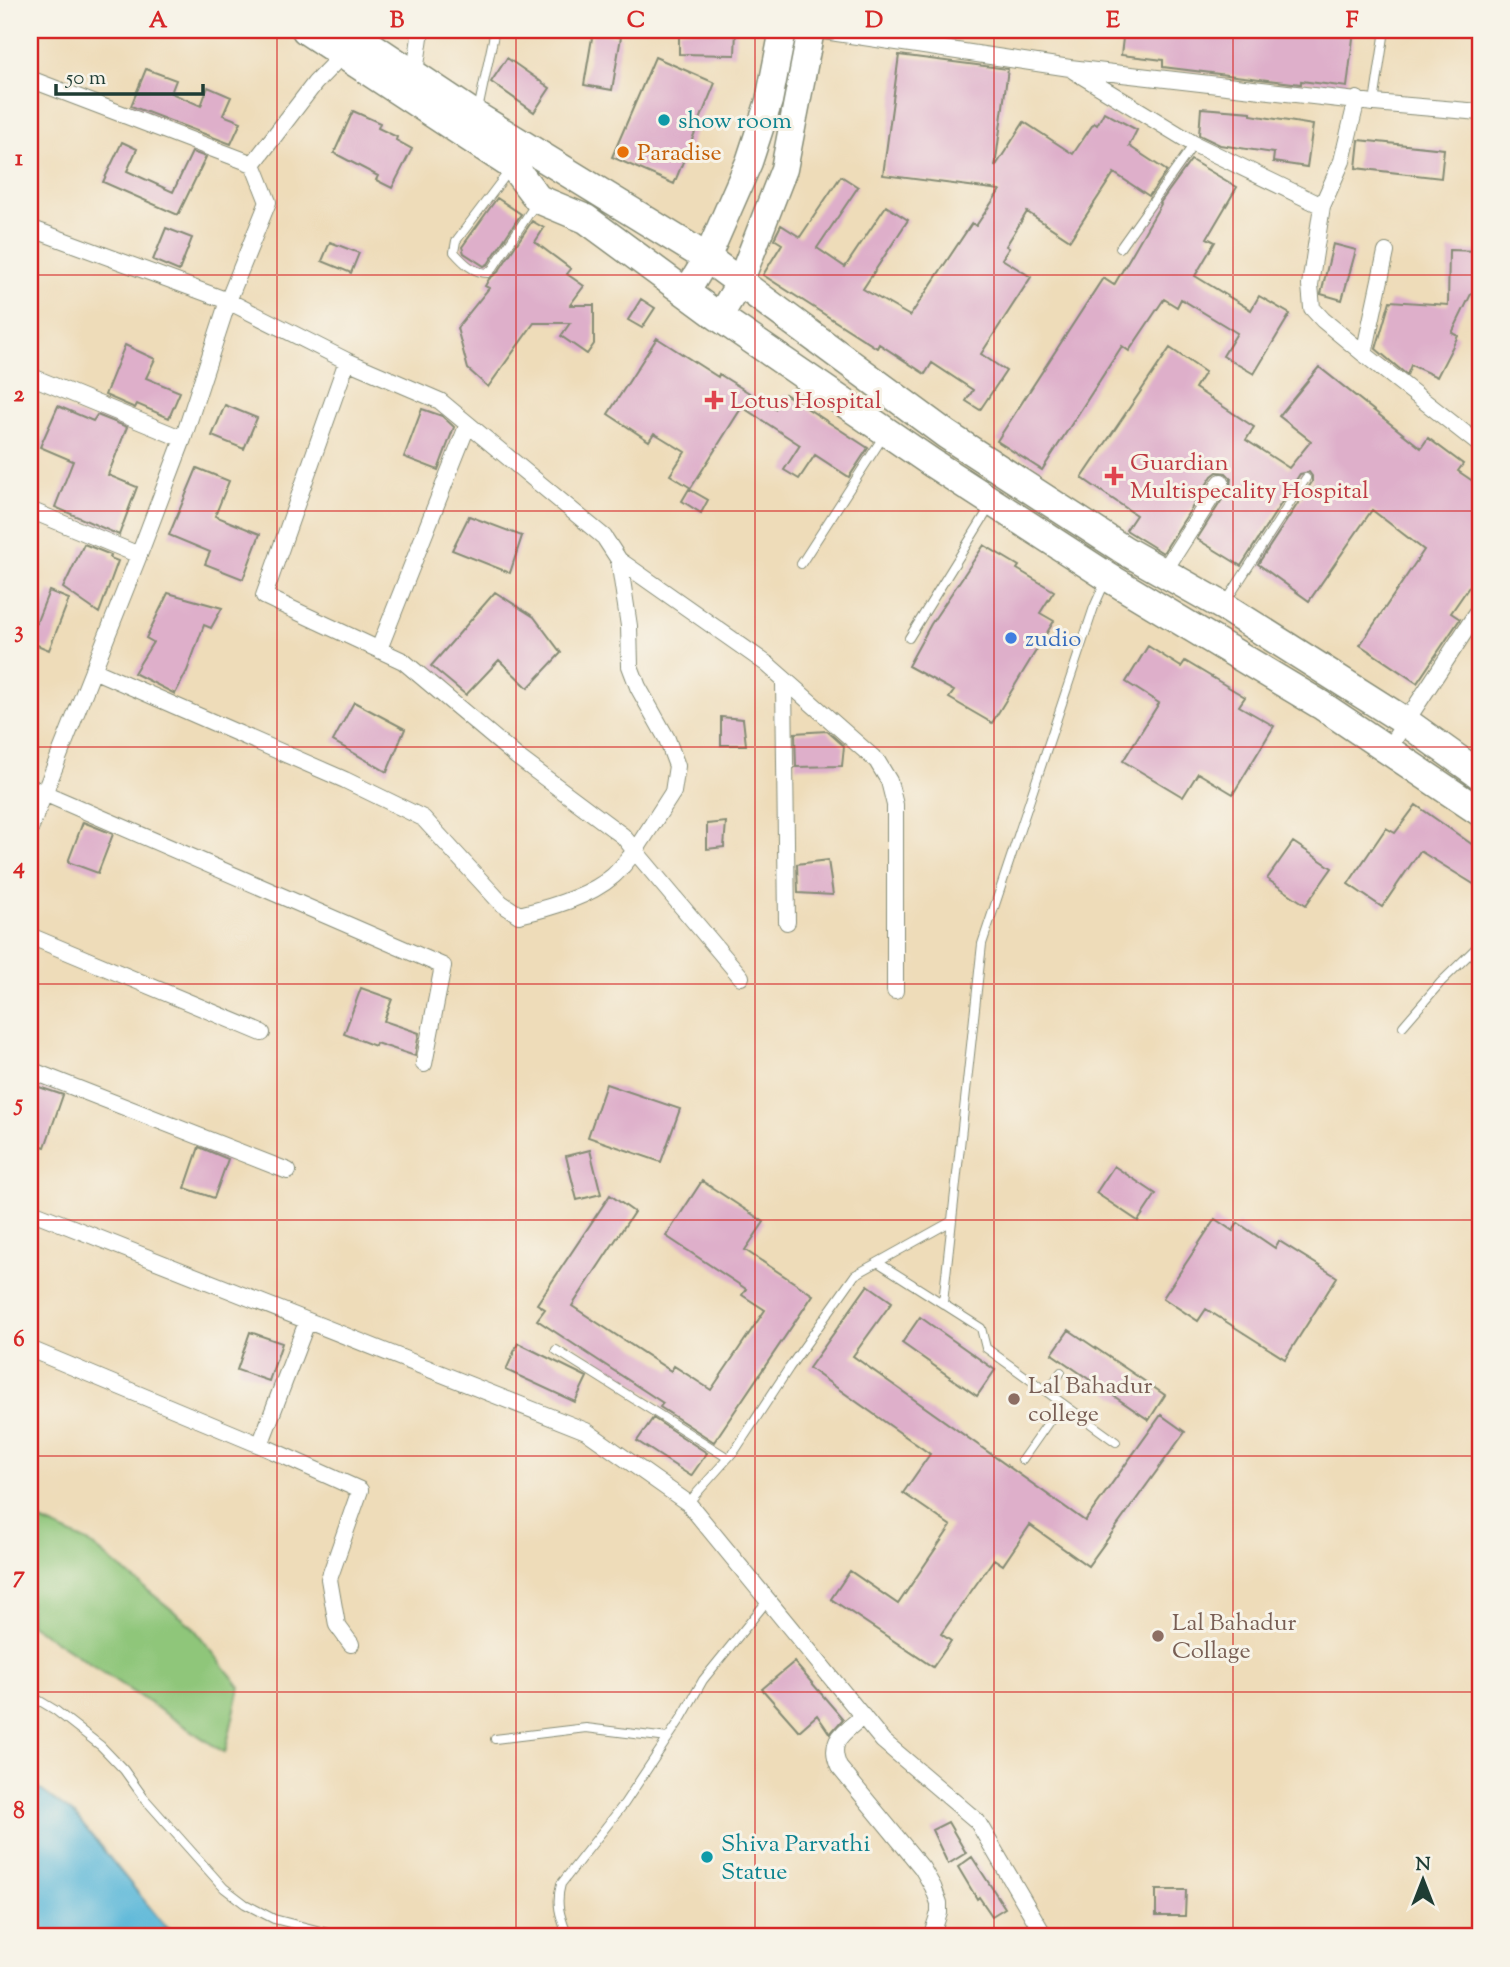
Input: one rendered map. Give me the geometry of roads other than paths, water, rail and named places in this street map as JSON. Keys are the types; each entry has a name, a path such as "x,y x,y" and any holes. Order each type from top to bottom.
{"highway":[{"path":"306,30 345,42 412,88 513,166 538,199 586,219 719,317 993,503 1108,577 1321,705 1480,812"},
{"path":"412,88 477,116 706,258 947,435 1124,550 1164,570 1406,722 1480,775"}],"main road":[{"path":"686,293 706,258 749,162 769,101 783,30"},
{"path":"719,317 740,282 784,169 811,30"}],"street":[{"path":"412,88 421,30"},
{"path":"817,30 1070,68 1374,103 1480,112"},
{"path":"253,164 345,42"},
{"path":"1070,68 1194,144 1322,206"},
{"path":"30,79 253,164 268,202 228,301 183,439 139,555 93,670 37,790 30,829"},
{"path":"1357,99 1342,161 1322,206 1310,285 1312,308 1364,354 1480,445"},
{"path":"30,228 228,301 347,361 440,401 604,537 619,560 767,664 877,761 889,781 895,805 895,991"},
{"path":"1364,354 1386,252"},
{"path":"347,361 264,596 403,661 516,756 623,836 741,977"},
{"path":"30,376 183,439"},
{"path":"379,649 468,425"},
{"path":"1164,570 1222,482"},
{"path":"30,510 139,555"},
{"path":"93,670 345,780 423,818 501,903 519,915 543,910 586,892 612,877 635,851 673,792 677,766 667,739 638,687 630,666 629,626 619,560"},
{"path":"1388,749 1480,608"},
{"path":"784,681 787,922"},
{"path":"37,790 443,966 424,1064"},
{"path":"30,936 262,1033"},
{"path":"30,1070 288,1171"},
{"path":"30,1211 586,1431 688,1503 883,1741 977,1821 1045,1937"},
{"path":"260,1445 307,1322"},
{"path":"31,1352 260,1445 360,1490 329,1579 337,1625 351,1644"},
{"path":"863,1716 836,1741 834,1756 839,1767 922,1868 933,1887 939,1903 939,1913 931,1937"}],"lane":[{"path":"477,116 495,30"},
{"path":"1374,103 1385,30"},
{"path":"1120,248 1194,144"},
{"path":"513,166 456,241 454,252 464,263 481,272 488,272 538,199"},
{"path":"802,564 887,432"},
{"path":"1223,606 1306,478"},
{"path":"909,638 993,503"},
{"path":"943,1303 982,944 1094,607 1108,577"},
{"path":"1403,1026 1441,982 1480,944"},
{"path":"688,1503 728,1458 855,1275 952,1221"},
{"path":"879,1263 981,1328 986,1348 1116,1442"},
{"path":"556,1350 728,1458"},
{"path":"1047,1392 1061,1372"},
{"path":"1022,1460 1062,1403"},
{"path":"568,1937 558,1911 557,1898 561,1884 624,1804 703,1680 768,1600"},
{"path":"30,1695 55,1710 101,1746 224,1888 245,1904 274,1919 344,1937"},
{"path":"495,1739 586,1728 668,1738"}],"water":[{"path":"30,1782 75,1815 164,1925 180,1937 30,1937"}],"place":[{"name":"show room","path":"664,120"},
{"name":"Paradise","path":"623,152"},
{"name":"Lotus Hospital","path":"714,400"},
{"name":"Guardian Multispecality Hospital","path":"1114,476"},
{"name":"zudio","path":"1011,638"},
{"name":"Lal Bahadur college","path":"1014,1399"},
{"name":"Lal Bahadur Collage","path":"1158,1636"},
{"name":"Shiva Parvathi Statue","path":"707,1857"}]}
